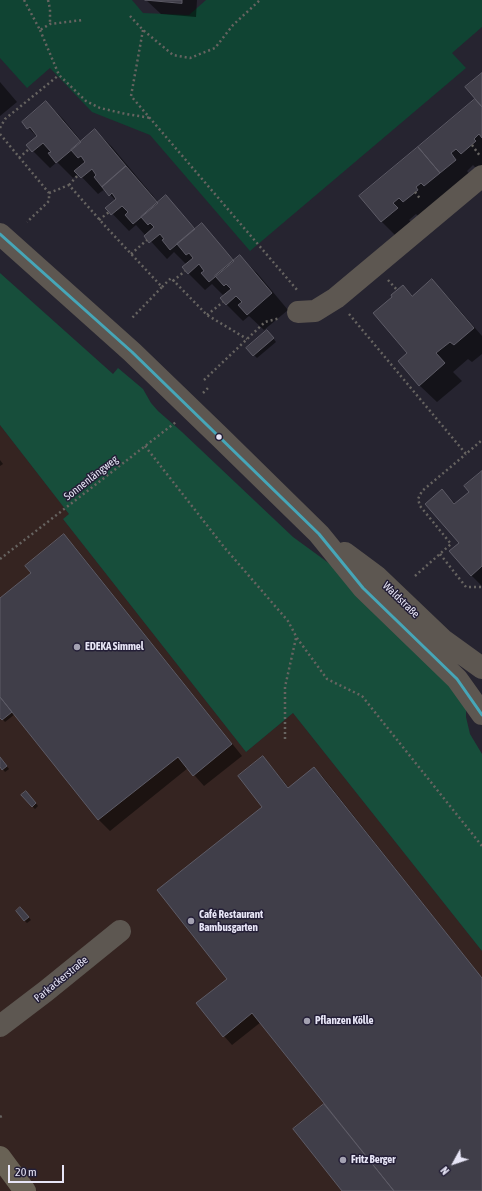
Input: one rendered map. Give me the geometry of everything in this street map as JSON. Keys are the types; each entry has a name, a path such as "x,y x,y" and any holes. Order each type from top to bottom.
{"main road":[{"path":"0,1157 25,1191"}],"street":[{"path":"306,312 336,298 482,176"},
{"name":"Waldstraße","path":"0,234 132,352 319,534 363,588 457,680 482,714"},
{"name":"Waldstraße","path":"319,534 376,576 443,640 482,668"},
{"name":"Parkackerstraße","path":"0,1026 120,931"}],"path":[{"path":"24,0 40,30 59,75 86,101 100,108 150,118"},
{"path":"48,0 50,9 50,24"},
{"path":"130,16 173,55 190,58 215,48 233,26 260,0"},
{"path":"40,30 50,24 83,20"},
{"path":"144,30 131,96 306,312 265,322 204,380"},
{"path":"0,128 5,119 59,75"},
{"path":"0,134 49,193 49,201 28,222"},
{"path":"472,145 482,158"},
{"path":"19,158 30,148"},
{"path":"49,193 69,185 78,175"},
{"path":"69,185 99,220 162,287"},
{"path":"99,220 109,212"},
{"path":"131,254 147,240"},
{"path":"132,318 171,278 173,280 185,271"},
{"path":"173,280 207,315 247,339"},
{"path":"336,298 466,454"},
{"path":"207,315 223,302"},
{"name":"Sonnenlängweg","path":"0,559 176,422 190,407"},
{"path":"415,576 451,544 420,506 418,499 422,491 482,440"},
{"path":"145,446 224,547 288,620 297,638 327,679 362,696 482,846"},
{"path":"440,554 466,587 482,587"},
{"path":"285,739 284,687 297,638"},
{"path":"0,1117 4,1115"}],"shaded area":[{"path":"0,425 69,514 63,519 246,752 293,713 482,951 482,1191 0,1191"}],"green space":[{"path":"0,0 132,0 143,13 189,15 206,0 482,0 482,27 452,53 466,68 250,251 150,135 92,112 50,68 27,88 0,58"},
{"path":"0,273 113,374 118,368 143,389 151,403 158,411 293,537 330,564 442,676 466,706 466,717 470,734 482,754 482,951 293,713 246,752 63,519 69,514 0,425"}],"building":[{"path":"145,0 182,0 182,3"},
{"path":"482,73 482,107 465,87"},
{"path":"475,99 482,107 482,138 479,134 474,139 476,141 461,154 456,149 451,153 456,160 440,173 418,147"},
{"path":"46,101 81,142 56,163 48,153 51,152 43,143 32,152 26,145 37,136 30,127 27,129 22,122"},
{"path":"95,129 126,166 102,187 94,177 96,175 92,169 81,178 74,171 85,162 81,156 78,158 71,150"},
{"path":"418,147 440,173 424,186 421,183 416,187 418,190 403,202 399,198 393,203 398,208 381,222 359,196"},
{"path":"126,166 158,203 133,224 125,215 128,212 122,206 111,215 105,208 116,199 112,193 109,196 102,187"},
{"path":"166,195 195,229 170,250 162,240 164,239 160,234 149,243 144,236 154,227 150,223 148,225 141,217"},
{"path":"202,223 234,261 209,282 201,273 204,271 199,264 188,274 182,267 193,258 189,253 186,255 177,244"},
{"path":"240,255 272,293 247,315 238,305 242,302 236,296 226,305 220,298 231,289 226,284 224,286 215,276"},
{"path":"432,279 474,328 454,345 450,342 436,353 445,363 419,386 398,361 407,353 373,313 392,297 391,295 403,285 412,296"},
{"path":"267,330 274,338 253,356 246,348"},
{"path":"482,471 482,566 471,576 449,551 459,543 425,504 442,489 454,504 469,492 464,486"},
{"name":"EDEKA Simmel","path":"64,534 232,744 193,776 178,757 98,820 0,697 0,598 31,573 25,566"},
{"path":"0,697 12,712 2,720 0,718"},
{"path":"263,756 288,788 314,767 482,978 482,1191 394,1191 252,1013 223,1037 196,1003 227,979 157,890 262,807 238,776"},
{"path":"0,757 7,766 2,770 0,767"},
{"path":"26,791 36,803 32,807 21,795"},
{"path":"20,907 29,917 24,921 16,911"},
{"name":"Fritz Berger","path":"324,1104 394,1191 342,1191 293,1129"}],"transit line":[{"path":"0,234 132,352 319,534 363,588 457,679 482,715"}],"place":[{"name":"EDEKA Simmel","path":"77,647"},
{"name":"Café Restaurant Bambusgarten","path":"191,921"},
{"name":"Pflanzen Kölle","path":"307,1021"},
{"name":"Fritz Berger","path":"343,1160"}]}
